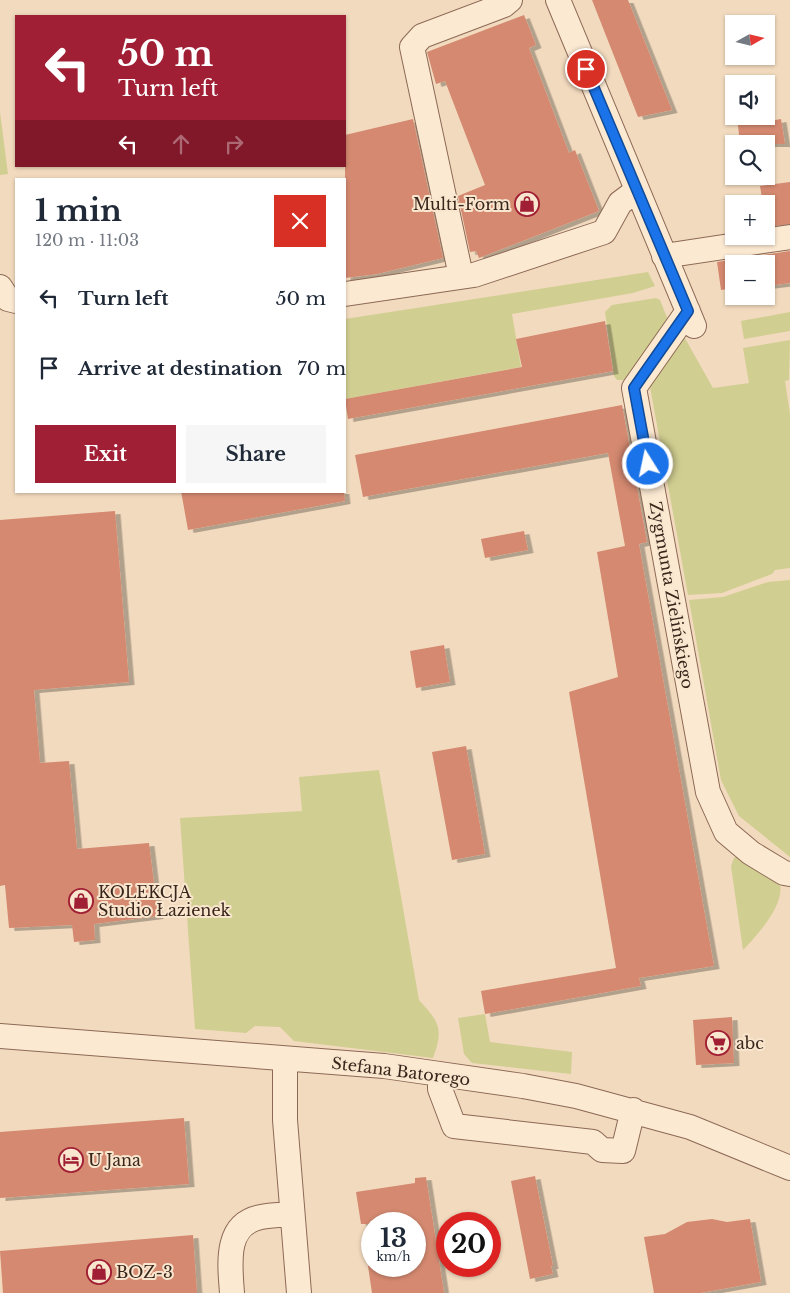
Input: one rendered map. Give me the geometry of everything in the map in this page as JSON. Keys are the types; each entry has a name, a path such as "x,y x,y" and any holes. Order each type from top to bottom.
{"street":[{"path":"461,276 412,47 422,36 504,5 510,0"},
{"name":"Zygmunta Zielińskiego","path":"558,0 691,319 634,388 708,792 726,832 751,853 790,874"},
{"path":"346,294 474,274 604,232 620,203 636,190"},
{"path":"664,256 790,237"},
{"path":"0,288 8,299 15,301"},
{"name":"Stefana Batorego","path":"0,1036 384,1066 567,1094 633,1110 690,1127 790,1168"},
{"path":"285,1059 285,1120 298,1293"},
{"path":"440,1074 440,1089 454,1126 593,1142 602,1150 623,1151 633,1110"},
{"path":"232,1293 231,1246 236,1233 249,1221 260,1217 292,1214"}],"shaded area":[{"path":"0,112 8,174 0,175"},
{"path":"648,272 655,286 633,293 512,314 521,367 346,399 346,319"},
{"path":"656,298 660,300 670,325 631,376 623,380 617,380 614,376 605,312 612,305"},
{"path":"790,312 790,331 744,339 741,321"},
{"path":"682,333 713,388 749,383 743,348 790,340 789,380 785,381 790,414 790,568 775,570 772,574 722,593 688,595 650,387"},
{"path":"790,580 790,857 739,816 721,780 689,600 723,597 768,582"},
{"path":"379,770 419,1000 438,1026 438,1039 433,1058 294,1041 280,1027 255,1026 246,1033 195,1029 180,818 302,811 299,777"},
{"path":"738,856 775,877 780,888 776,907 763,927 743,950 731,866 734,858"},
{"path":"485,1014 490,1042 572,1052 571,1074 472,1063 464,1054 458,1018"}],"building":[{"path":"592,0 628,0 672,110 638,117"},
{"path":"524,15 536,45 529,48 569,153 575,150 599,211 479,258 476,251 470,252 458,196 485,185 445,81 436,84 427,52"},
{"path":"413,119 443,258 377,274 346,278 346,135"},
{"path":"781,119 785,144 775,144 775,135 739,135 738,125 775,125 775,120"},
{"path":"790,182 790,224 775,226 775,195 762,195 760,186"},
{"path":"790,251 790,283 775,285 775,255 763,255"},
{"path":"725,261 725,289 721,290 717,262"},
{"path":"605,321 613,371 348,419 346,399 522,367 516,339"},
{"path":"622,405 647,542 639,544 714,966 639,978 641,986 485,1014 481,991 616,968 569,692 618,677 597,552 625,546 608,453 363,497 355,455"},
{"path":"181,493 344,493 345,501 188,530"},
{"path":"115,511 129,682 34,690 40,763 69,761 77,849 149,843 158,916 94,924 95,940 74,942 72,925 9,928 5,885 0,886 0,520"},
{"path":"524,531 528,550 485,558 481,539"},
{"path":"444,645 450,682 416,688 410,651"},
{"path":"466,746 485,854 452,860 432,752"},
{"name":"abc","path":"732,1017 734,1063 696,1065 693,1020"},
{"name":"U Jana","path":"184,1118 189,1184 0,1198 0,1132"},
{"path":"535,1176 553,1274 530,1279 511,1181"},
{"path":"426,1177 436,1241 436,1277 442,1277 444,1293 372,1293 370,1277 426,1277 426,1212 361,1212 361,1224 356,1192 415,1183 415,1178"},
{"path":"712,1219 727,1222 750,1219 761,1282 700,1293 654,1293 644,1237 665,1234 687,1222"},
{"name":"BOZ-3","path":"193,1235 197,1293 3,1293 0,1251"}],"place":[{"name":"Multi-Form","path":"527,204"},
{"name":"KOLEKCJA Studio Łazienek","path":"81,901"},
{"name":"abc","path":"718,1043"},
{"name":"U Jana","path":"71,1160"},
{"name":"BOZ-3","path":"99,1272"}],"route":[{"path":"586,69 688,311 652,359 634,388 648,464"}]}
